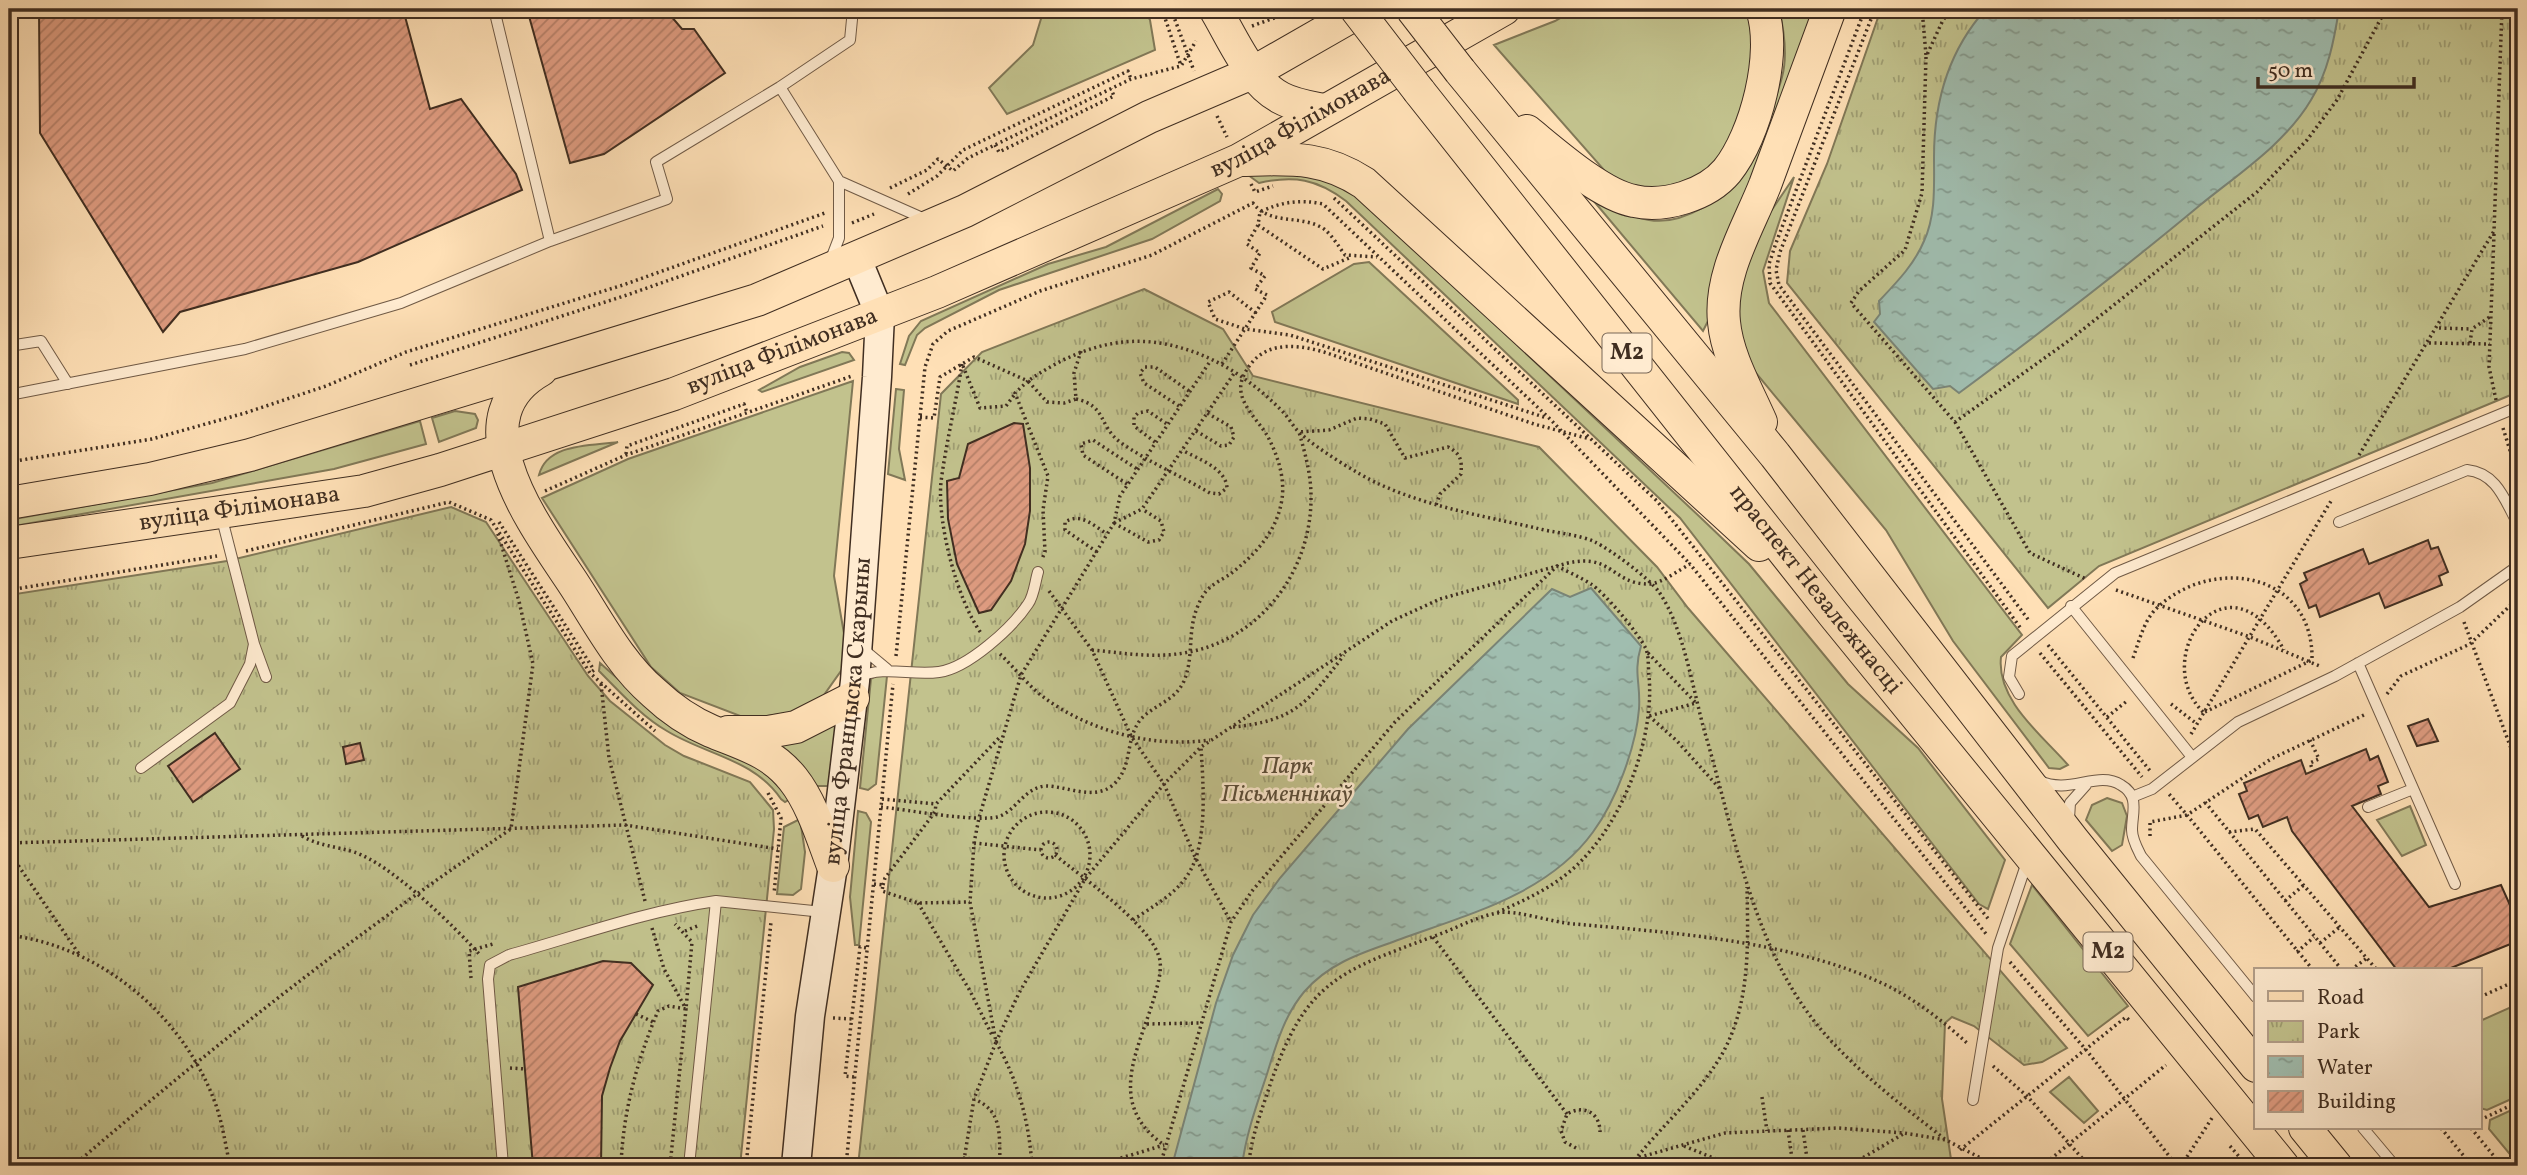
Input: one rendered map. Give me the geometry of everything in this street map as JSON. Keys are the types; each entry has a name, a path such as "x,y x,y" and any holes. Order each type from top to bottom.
{"main road":[{"path":"1215,9 1254,72 1280,98 1324,110"},
{"name":"праспект Незалежнасці","path":"1356,9 1834,615 2283,1166"},
{"name":"вуліца Філімонава","path":"9,503 150,479 250,455 420,401 549,366 757,300 820,276 932,226 1075,153 1254,72 1364,9"},
{"name":"праспект Незалежнасці","path":"1412,9 1775,455 2073,840 2254,1064"},
{"name":"вуліца Філімонава","path":"9,543 364,491 504,450 674,394 880,315 1239,160 1504,9"},
{"path":"1482,95 1586,176 1632,201 1652,202 1695,195 1727,171 1739,150 1765,83 1768,41 1762,9"},
{"path":"1775,455 1728,346 1724,300 1734,256 1764,186 1830,9"},
{"path":"1239,160 1300,159 1324,162 1364,183 1834,615"},
{"name":"вуліца Францыска Скарыны","path":"796,1166 810,1016 833,866 854,690 880,315 857,259"},
{"path":"549,366 522,384 511,399 503,426 504,450 523,505 627,665 667,704 713,732 755,747 793,779 833,866"},
{"path":"713,732 782,730 809,722 854,690"},
{"path":"2307,1130 2336,1166"}],"lane":[{"path":"494,9 550,241"},
{"path":"9,395 245,349 388,307 550,241 667,199 656,162 780,87 850,40 853,9"},
{"path":"780,87 839,181 841,225 835,252 820,276"},
{"path":"839,181 893,202 923,217 932,226"},
{"path":"9,346 41,341 68,384"},
{"path":"2019,694 2009,677 2009,665 2015,653 2115,573 2518,407"},
{"path":"2339,522 2467,470 2483,471 2494,482 2518,524"},
{"path":"220,510 254,644 266,677"},
{"path":"2132,797 2160,783 2238,722 2335,676 2460,607 2518,566"},
{"path":"854,690 869,672 887,669 937,672 966,662 1030,602 1038,572"},
{"path":"2071,607 2192,757"},
{"path":"856,642 887,669"},
{"path":"141,768 230,703 250,664 254,644"},
{"path":"2358,663 2455,884"},
{"path":"2009,758 2025,773 2052,786 2072,786 2101,780 2121,785 2132,797 2132,831 2141,856 2254,995"},
{"path":"2073,840 2070,803 2082,787 2101,780"},
{"path":"2368,807 2413,789"},
{"path":"1973,1100 1998,948 2030,855"},
{"path":"503,1166 488,979 490,965 509,955 695,903 716,901 826,912"},
{"path":"689,1166 716,901"},
{"path":"2365,1130 2395,1166"}],"path":[{"path":"1163,9 1181,66"},
{"path":"1171,9 1186,56 1255,192 1279,185"},
{"path":"1247,28 1299,9"},
{"path":"1865,9 1776,243 1769,264 1770,283 2034,637 2144,779"},
{"path":"1875,9 1780,253 1776,270 1779,285 2034,637 2152,773"},
{"path":"1922,9 1926,57 1922,193 1905,250 1859,291 1851,303 1955,422 2030,552 2098,584 2312,660 2335,676"},
{"path":"1926,57 1952,9"},
{"path":"1955,422 2067,342 2257,192 2307,140 2337,100 2386,9"},
{"path":"2502,9 2489,367 2499,415 2518,476"},
{"path":"876,195 927,170 938,159 953,171 964,160 1131,79 1181,66 1196,41"},
{"path":"410,365 627,295 819,226 854,223 925,186 963,150 1128,71 1131,79"},
{"path":"995,145 999,152 1114,96 1111,89"},
{"path":"1326,194 1592,439 1666,511 1993,924 1988,937"},
{"path":"1259,212 1277,204 1304,200 1323,204 1563,432 1690,564 1988,937 2087,1051 2179,1166 2215,1114"},
{"path":"923,383 927,355 940,336 948,331 1040,291 1152,255 1253,203 1259,212 1275,218 1307,221 1325,230 1345,256 1377,257"},
{"path":"9,462 152,439 245,413 326,386 406,352 623,285 815,215 840,210"},
{"path":"1222,364 1267,295 1255,289 1265,276 1251,268 1260,253 1247,244 1258,225 1259,212"},
{"path":"1258,225 1323,269 1352,257"},
{"path":"2203,712 2494,232"},
{"path":"1256,313 1229,292 1208,302 1215,319 1245,329 1290,335 1549,418"},
{"path":"2438,328 2472,329 2491,316"},
{"path":"2470,344 2472,329"},
{"path":"962,364 980,408 1006,406 1015,393 1028,382 1081,351 1113,343 1142,341 1175,346 1222,364 1243,377 1284,413 1299,432 1377,483 1436,505 1595,542 1653,584 1665,601 1680,642 1747,881 1772,950 1793,990 1822,1031 1861,1070 1960,1150 1996,1166"},
{"path":"2429,342 2490,344"},
{"path":"881,807 979,818 1000,816 1026,793 1044,786 1089,793 1110,788 1125,772 1131,736 1142,718 1167,703 1184,682 1192,618 1206,591 1242,565 1262,545 1275,525 1282,497 1281,469 1268,436 1244,401 1240,387 1254,358 1268,349 1298,345 1563,432 1592,439"},
{"path":"1076,400 1074,373 1081,351"},
{"path":"920,417 934,418 940,377 974,357 1028,382 1047,402 1064,403 1076,400 1091,403 1101,412 1106,428 1119,441 1210,493 1219,494 1227,488 1226,479 1221,472 1182,450"},
{"path":"996,1042 970,902 974,843 1001,737 1021,675 1114,523 1120,496 1210,360"},
{"path":"1179,406 1144,383 1140,373 1145,367 1155,366 1189,391"},
{"path":"1114,523 1142,509 1235,372"},
{"path":"541,493 626,455 854,375"},
{"path":"1015,393 1048,476 1043,510 1045,552 1038,572 1046,589 1063,607 1092,650 1131,736 1164,784 1195,857 1231,922"},
{"path":"626,455 628,446 744,404 747,413"},
{"path":"1155,442 1134,426 1134,417 1148,411 1167,424"},
{"path":"1196,431 1221,446 1229,445 1234,437 1231,427 1207,413"},
{"path":"1299,432 1329,429 1357,418 1370,419 1385,424 1405,458 1448,447 1457,452 1462,461 1461,474 1440,494 1436,505"},
{"path":"1092,650 1156,656 1188,652 1217,644 1249,625 1276,600 1295,573 1309,530 1311,495 1308,461 1299,432"},
{"path":"1127,484 1083,455 1081,444 1093,439 1137,469"},
{"path":"9,590 232,554 449,502 491,520 519,601 533,664 511,829 415,893 195,1062 72,1166"},
{"path":"1114,523 1148,542 1158,540 1164,532 1161,521 1142,509"},
{"path":"1097,552 1072,537 1065,530 1065,522 1072,517 1083,518 1107,534"},
{"path":"499,522 594,670 590,673"},
{"path":"963,1166 974,1099 1019,993 1085,879 1164,784 1201,747 1392,621 1440,599 1576,560 1598,561 1632,582 1653,584 1690,564"},
{"path":"1557,566 1593,585 1647,652 1696,703"},
{"path":"1160,1166 1199,1023 1231,922 1252,891 1395,722 1557,566"},
{"path":"2139,666 2133,658 2146,622 2160,605 2189,588 2212,580 2240,576 2262,580 2293,603 2313,644 2312,660"},
{"path":"2152,844 2150,822 2187,815 2271,758 2376,709 2400,676 2470,644 2518,598"},
{"path":"2460,607 2470,644 2518,767"},
{"path":"2203,712 2192,701 2186,687 2185,668 2192,632 2212,612 2226,608 2252,611 2273,630 2284,650"},
{"path":"1233,727 1266,724 1294,712 1317,691 1348,651"},
{"path":"1249,1166 1280,1057 1310,1002 1333,979 1350,969 1498,912 1552,886 1571,872 1589,851 1604,831 1637,764 1649,716 1647,652"},
{"path":"2203,712 2312,660"},
{"path":"601,684 608,758 645,903 658,899"},
{"path":"2164,696 2197,724"},
{"path":"1649,716 1696,703"},
{"path":"1649,716 1677,741 1723,793"},
{"path":"970,902 918,903 883,891 883,885 885,878 935,812 936,804 1001,737"},
{"path":"2310,740 2319,759 2310,763 2313,771"},
{"path":"1133,920 1174,890 1190,871 1195,857 1203,786 1201,747"},
{"path":"2160,783 2311,968"},
{"path":"882,799 936,804"},
{"path":"2205,802 2340,968"},
{"path":"1049,811 1064,815 1076,823 1086,835 1090,850 1085,879 1063,895 1036,897 1024,892 1007,872 1004,845 1011,831 1021,820 1034,813 1049,811"},
{"path":"9,843 625,825 779,849 746,1166"},
{"path":"2229,832 2255,829 2375,968"},
{"path":"300,835 319,845 355,852 415,893 490,965"},
{"path":"974,843 1041,850"},
{"path":"1041,850 1045,844 1053,844 1055,855"},
{"path":"1041,850 1046,858 1055,855"},
{"path":"9,852 79,954"},
{"path":"1055,855 1133,920 1158,954 1160,967 1147,1024 1131,1068 1130,1097 1143,1128 1164,1145"},
{"path":"1637,1158 1721,1056 1737,1016 1747,976 1747,881"},
{"path":"874,884 883,885"},
{"path":"2285,901 2305,884"},
{"path":"761,890 774,891"},
{"path":"918,903 970,991 1013,1072 1026,1120 1032,1166"},
{"path":"1498,912 1571,924 1662,930 1772,950 1826,964 1890,987 1945,1023 2028,1097 2089,1166"},
{"path":"649,915 664,969 686,1009"},
{"path":"667,923 677,925 692,942 670,1166"},
{"path":"640,932 660,926"},
{"path":"2320,943 2341,926"},
{"path":"9,935 30,937 79,954 122,979 159,1012 195,1062 217,1109 230,1166"},
{"path":"2297,951 2315,936"},
{"path":"1433,937 1567,1114"},
{"path":"472,991 469,951 502,942"},
{"path":"846,1166 867,948 860,947 845,1076 854,1077"},
{"path":"2354,968 2367,958"},
{"path":"2482,996 2518,980"},
{"path":"621,1166 632,1086 640,1052 658,1011 669,1006 686,1009"},
{"path":"636,1014 653,1022"},
{"path":"1960,1150 2087,1051 2126,1017 2134,1027"},
{"path":"1147,1024 1199,1023"},
{"path":"2158,1056 2173,1075"},
{"path":"505,1064 512,1070 525,1069"},
{"path":"2042,1166 2126,1101 2166,1066"},
{"path":"1762,1097 1768,1131"},
{"path":"964,1158 1000,1162 994,1112 990,1105 974,1099"},
{"path":"2482,1119 2518,1102"},
{"path":"1576,1148 1565,1142 1560,1131 1567,1114 1578,1109 1590,1112 1598,1120 1600,1132"},
{"path":"2203,1112 2217,1130"},
{"path":"1619,1166 1637,1158 1725,1133 1838,1128 1904,1133 1946,1140"},
{"path":"1788,1130 1793,1166"},
{"path":"1803,1130 1808,1166"},
{"path":"2443,1130 2472,1166"},
{"path":"2472,1130 2502,1166"},
{"path":"1849,1166 1904,1133"},
{"path":"2225,1139 2247,1166"},
{"path":"1063,1166 1064,1163 1087,1165 1112,1162 1164,1145"},
{"path":"1682,1146 1733,1166"},
{"path":"846,1159 916,1166"},
{"path":"1250,1159 1273,1166"}],"green space":[{"path":"1044,9 1144,9 1150,20 1155,50 1007,114 989,88 1033,45"},
{"path":"1576,9 1751,9 1757,75 1723,156 1713,170 1653,193 1611,178 1494,45 1555,21"},
{"path":"1779,9 1822,9 1712,313 1703,331 1582,187 1631,215 1662,221 1676,219 1702,208 1726,191 1749,164 1782,77 1785,43"},
{"path":"1881,9 2518,9 2518,392 2099,566 2048,608 1787,283 1790,251 1827,164"},
{"path":"1308,166 1364,201 1701,518 1749,564 1848,684 1918,748 2005,860 1988,909 1979,904 1680,518 1346,201 1325,188 1305,181 1283,179 1259,183 1248,175"},
{"path":"1794,177 1763,271 1769,303 2022,635 2001,657 2001,673 2013,702 2023,716 2068,765 2060,769 2049,768 1953,641 1886,530 1751,367 1736,316 1743,269 1763,223"},
{"path":"1218,189 1222,194 1220,201 1152,239 999,290 925,328 917,335 905,365 900,364 909,336 921,321 1048,264 1106,247"},
{"path":"1369,262 1518,400 1518,404 1275,322 1272,312 1354,264"},
{"name":"Парк Пісьменнікаў","path":"1144,289 1223,329 1253,376 1539,447 1657,567 1688,608 2067,1048 2042,1062 2024,1065 1974,1026 1952,1017 1945,1023 1942,1099 1952,1166 858,1166 941,394 982,352"},
{"path":"842,352 849,353 854,360 762,392 759,390 800,367"},
{"path":"853,381 834,576 846,645 843,668 814,709 748,719 680,693 651,667 542,498 628,459"},
{"path":"896,389 904,390 899,449 905,480 888,474"},
{"path":"455,411 475,414 478,420 476,428 439,442 432,418"},
{"path":"420,421 426,444 334,469 9,527 9,520 212,483"},
{"path":"618,442 539,475 551,457 560,452"},
{"path":"451,507 486,522 588,676 610,701 665,745 684,756 750,782 773,810 774,829 740,1166 9,1166 9,595 227,561"},
{"path":"600,663 654,711 763,770 790,799 785,802 770,786 743,766 657,725 599,671"},
{"path":"887,676 876,784 868,790 860,788 871,679"},
{"path":"843,710 837,786 813,786 775,744"},
{"path":"2107,798 2122,803 2127,816 2122,845 2112,851 2086,820 2092,805"},
{"path":"2410,806 2426,845 2402,856 2377,820"},
{"path":"858,811 866,813 871,822 859,945 855,945 850,897"},
{"path":"800,819 805,852 801,889 793,895 777,894 784,827"},
{"path":"2032,885 2128,1006 2088,1036 2010,944"},
{"path":"2518,1004 2518,1096 2487,1110 2482,1109 2482,1020"},
{"path":"2069,1077 2098,1111 2084,1123 2050,1092"},
{"path":"2518,1107 2518,1164 2489,1129 2490,1120"}],"water":[{"path":"1986,9 2339,9 2330,56 2322,78 2311,100 2288,131 2245,170 2110,278 1959,393 1950,386 1933,389 1874,322 1880,314 1879,301 1910,266 1928,231 1934,200 1935,136 1940,97 1962,42"},
{"path":"1591,588 1641,646 1637,671 1639,709 1634,740 1617,789 1593,832 1574,854 1527,889 1473,913 1355,956 1323,974 1297,1001 1281,1031 1252,1119 1242,1166 1172,1166 1216,1003 1233,955 1253,915 1280,878 1408,729 1552,589 1570,597"}],"building":[{"path":"39,9 403,9 430,109 461,99 516,174 522,190 358,262 180,312 163,332 40,133"},
{"path":"527,9 665,9 682,29 694,29 725,73 604,154 570,163"},
{"path":"1014,423 1023,424 1030,468 1030,511 1025,544 1011,581 991,610 979,613 957,564 948,519 947,481 959,478 968,444"},
{"path":"2428,540 2431,549 2438,547 2448,572 2439,576 2442,585 2385,608 2379,593 2320,617 2316,605 2309,608 2300,584 2307,580 2304,573 2363,549 2369,564"},
{"path":"2428,719 2438,741 2417,746 2408,726"},
{"path":"215,733 240,769 193,802 168,766"},
{"path":"360,743 364,760 346,764 343,747"},
{"path":"2366,749 2370,760 2378,756 2388,782 2378,786 2381,794 2352,806 2429,907 2501,885 2518,923 2518,941 2451,968 2395,968 2292,831 2287,817 2263,827 2258,815 2249,819 2239,794 2247,791 2244,783 2301,760 2306,774"},
{"path":"603,961 631,963 653,985 620,1041 610,1068 602,1096 601,1166 533,1166 518,987"}]}
